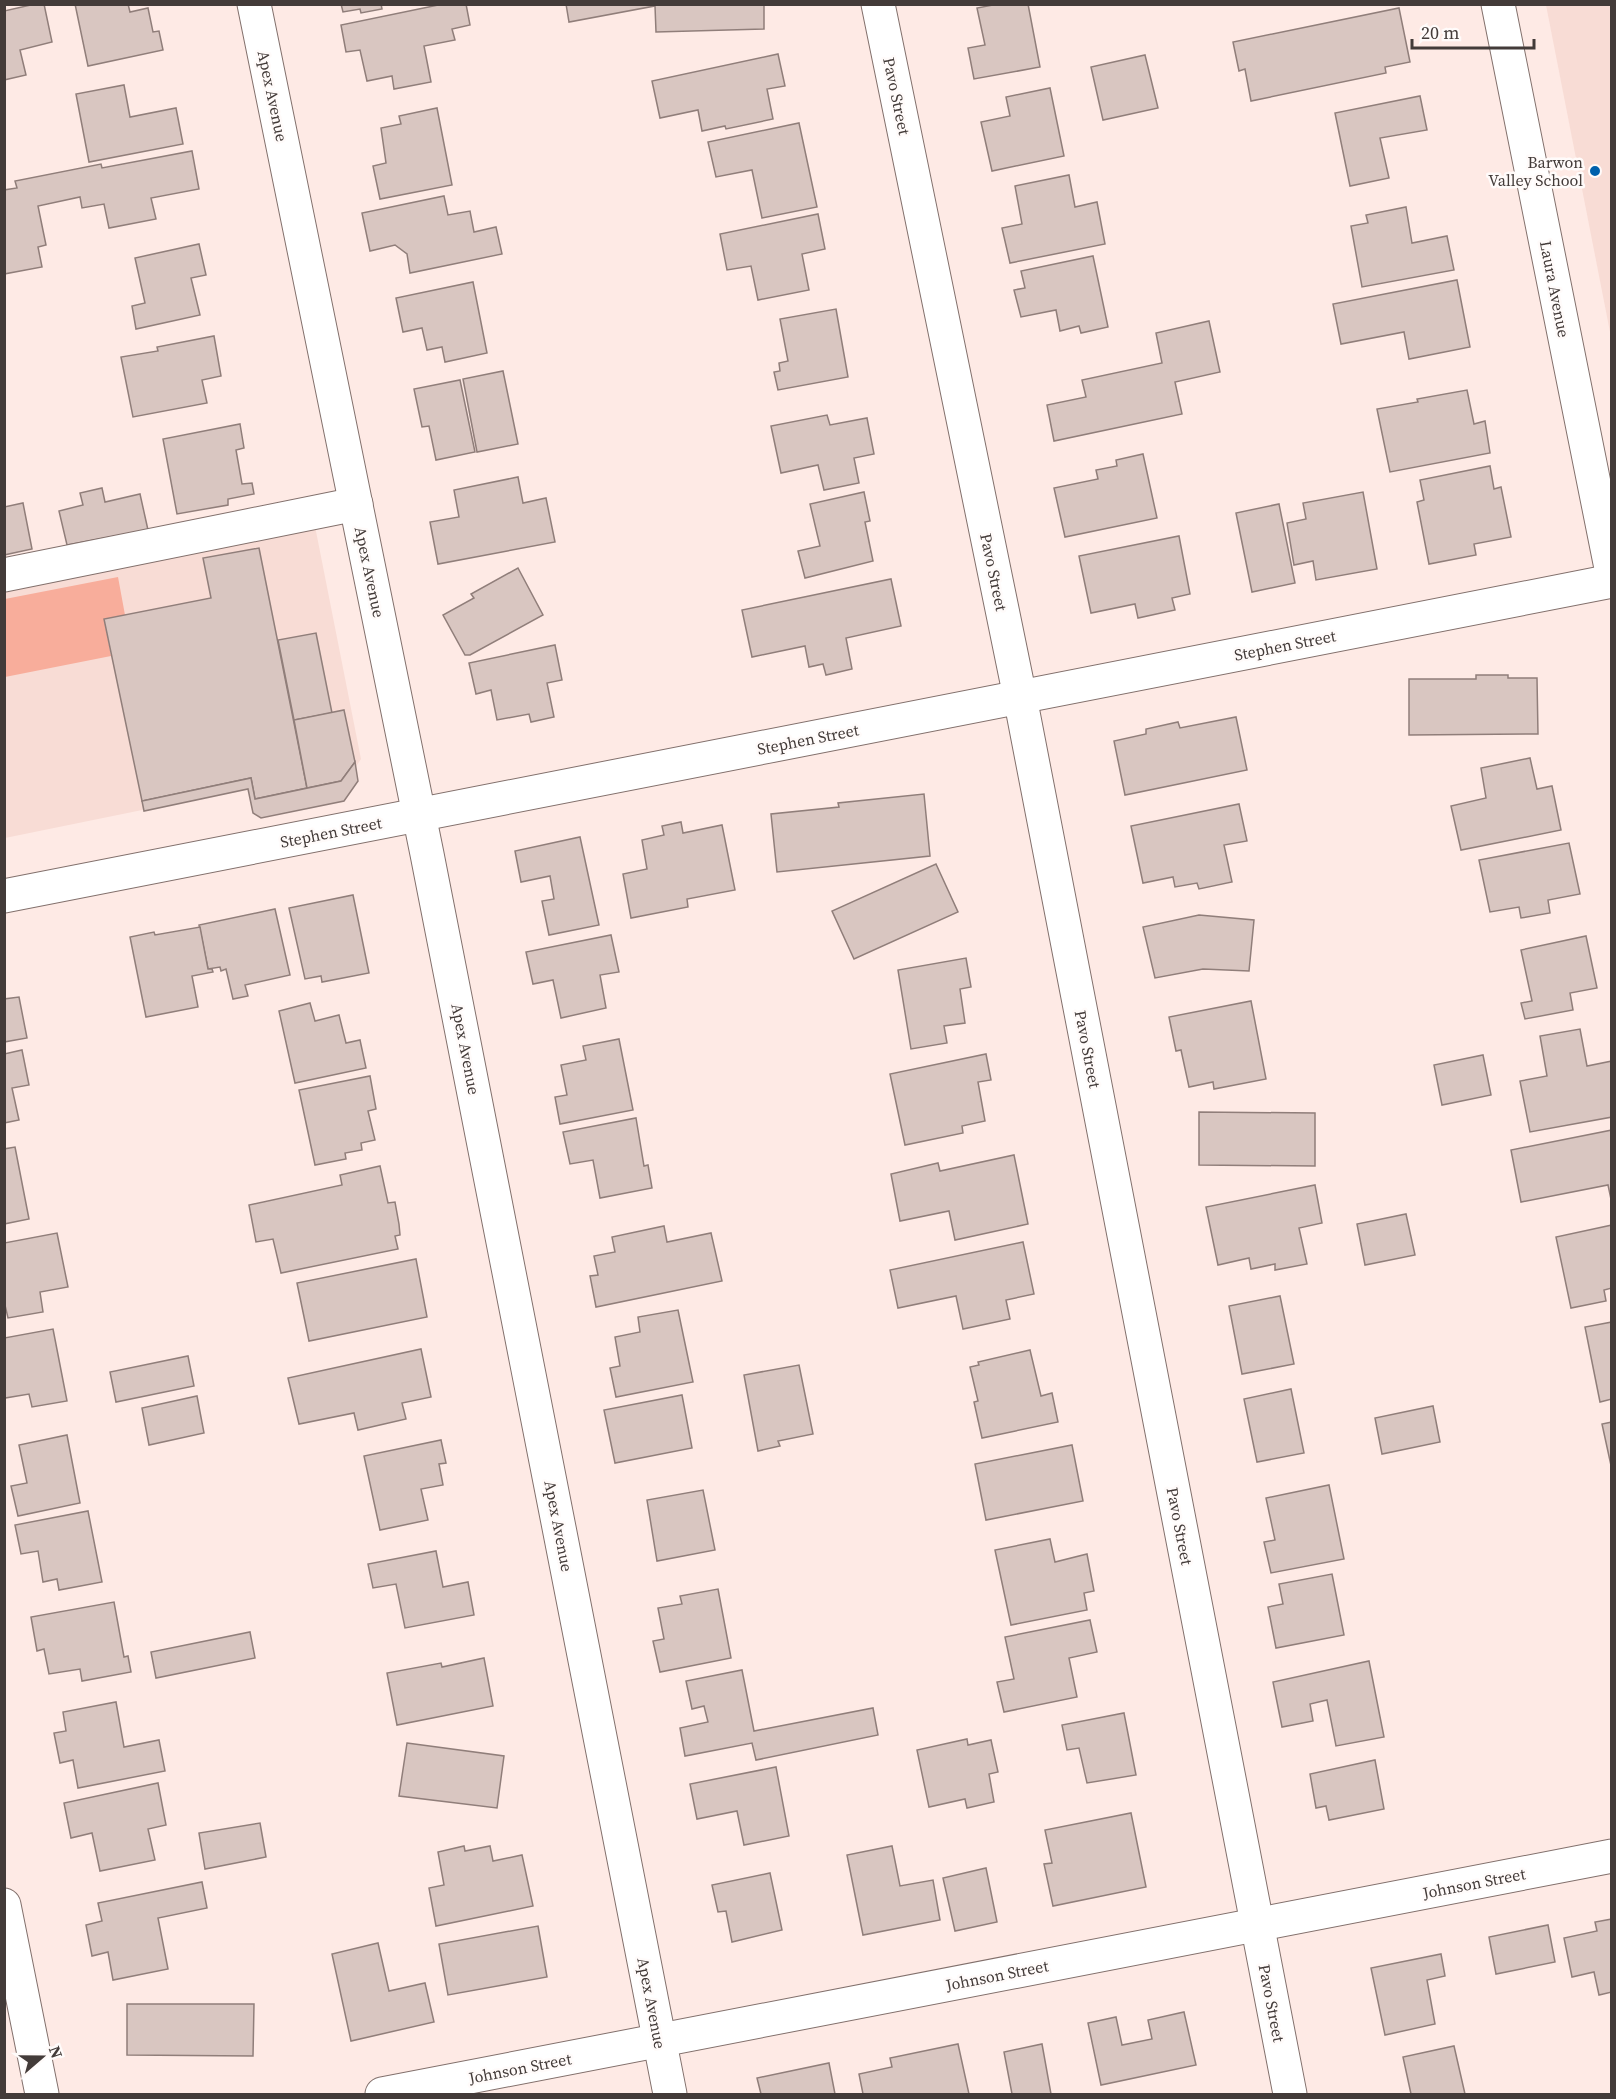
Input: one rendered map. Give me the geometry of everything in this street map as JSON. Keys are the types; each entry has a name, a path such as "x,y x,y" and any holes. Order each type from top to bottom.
{"street":[{"name":"Apex Avenue","path":"254,4 420,815 670,2094"},
{"name":"Pavo Street","path":"878,4 1020,697 1290,2094"},
{"name":"Laura Avenue","path":"1498,4 1611,573"},
{"path":"4,575 356,504"},
{"name":"Stephen Street","path":"4,896 1611,580"},
{"name":"Johnson Street","path":"382,2094 1611,1856"},
{"path":"4,1905 42,2094"}],"shaded area":[{"name":"Barwon Valley School","path":"1546,5 1611,5 1611,337"},
{"path":"311,506 361,759 343,786 255,804 250,788 5,838 5,564"},
{"path":"118,577 125,615 104,619 111,656 5,677 5,599"}],"building":[{"path":"44,4 52,42 20,50 26,75 4,80 4,11"},
{"path":"75,4 128,4 130,12 148,8 153,32 159,31 163,50 88,66"},
{"path":"341,4 381,4 382,9 361,13 360,9 343,12"},
{"path":"443,4 466,4 470,25 452,29 455,40 424,46 431,82 394,89 392,76 367,81 360,50 346,52 341,25"},
{"path":"566,4 764,4 764,29 656,32 655,6 569,22"},
{"path":"998,4 1028,4 1040,67 974,79 968,48 985,45 977,8"},
{"path":"1399,8 1410,62 1385,67 1386,73 1251,101 1245,69 1239,71 1233,42"},
{"path":"778,54 785,86 767,89 773,119 726,129 725,126 702,131 698,110 660,118 652,81"},
{"path":"1145,55 1158,108 1103,120 1091,67"},
{"path":"124,85 130,117 176,108 183,144 89,162 76,94"},
{"path":"1050,88 1064,156 992,171 981,122 1010,116 1006,97"},
{"path":"1420,96 1427,130 1380,138 1389,178 1350,186 1335,113"},
{"path":"437,108 452,185 380,199 373,166 386,163 381,128 401,124 399,116"},
{"path":"799,123 817,207 762,218 752,170 716,177 708,142"},
{"path":"192,151 199,189 151,198 156,219 109,228 104,204 82,208 80,197 38,206 46,245 38,247 42,267 4,274 4,190 17,188 15,181 101,164 102,168"},
{"path":"1069,175 1075,207 1097,202 1105,244 1010,263 1002,228 1022,224 1015,186"},
{"path":"444,196 448,215 470,211 474,232 496,227 502,254 410,273 407,254 395,245 370,251 362,213"},
{"path":"1406,207 1412,243 1447,236 1454,270 1362,287 1351,226 1368,223 1366,215"},
{"path":"818,214 825,249 802,254 809,290 758,300 751,266 727,270 720,234"},
{"path":"199,244 206,275 191,278 200,315 136,329 132,306 145,303 135,258"},
{"path":"1093,256 1108,327 1081,333 1079,326 1060,331 1056,310 1021,317 1014,290 1025,288 1021,271"},
{"path":"1457,280 1470,347 1409,359 1404,332 1341,344 1333,304"},
{"path":"473,282 487,353 445,362 442,347 427,350 422,328 403,332 396,298"},
{"path":"836,309 848,377 778,390 774,372 780,371 779,363 788,361 780,319"},
{"path":"1209,321 1220,372 1175,382 1182,414 1054,441 1047,405 1086,397 1082,380 1162,363 1156,333"},
{"path":"214,336 221,376 202,380 207,403 133,417 121,357 158,351 157,347"},
{"path":"503,371 518,444 477,452 463,379"},
{"path":"460,380 475,452 436,460 429,426 422,427 414,389"},
{"path":"1467,390 1474,424 1485,421 1490,453 1390,472 1377,409"},
{"path":"827,415 830,425 867,418 874,454 854,458 859,483 824,490 818,465 781,473 771,426"},
{"path":"240,424 244,448 236,450 242,484 252,483 254,494 228,499 228,505 177,514 163,439"},
{"path":"1143,454 1157,518 1065,537 1054,488 1098,479 1096,470 1117,466 1116,460"},
{"path":"1490,466 1494,489 1501,487 1511,537 1474,544 1476,555 1429,564 1417,502 1424,500 1420,480"},
{"path":"518,477 523,503 546,498 555,542 438,564 430,522 459,517 454,490"},
{"path":"102,488 105,502 140,494 148,530 67,545 59,511 83,505 80,493"},
{"path":"864,492 870,521 865,522 873,561 805,578 798,551 820,546 810,504"},
{"path":"1363,492 1377,569 1316,580 1313,561 1294,565 1287,523 1306,519 1303,503"},
{"path":"23,503 32,549 4,555 4,507"},
{"path":"1279,504 1295,583 1252,592 1236,513"},
{"path":"1179,536 1190,594 1172,598 1175,610 1138,618 1135,604 1091,613 1079,556"},
{"path":"259,548 307,788 255,799 251,778 142,801 104,619 211,598 203,558"},
{"path":"518,568 543,615 470,655 465,655 443,615 474,598 471,594"},
{"path":"891,579 901,626 846,638 852,669 826,675 823,664 809,667 805,646 752,657 742,610"},
{"path":"316,633 332,713 294,720 278,640"},
{"path":"555,645 562,680 547,683 554,717 531,722 529,714 497,720 491,690 476,694 469,663"},
{"path":"1476,675 1537,678 1538,734 1409,735 1409,679 1476,679"},
{"path":"344,710 355,762 341,781 307,788 294,720"},
{"path":"1236,717 1247,770 1125,795 1114,741 1146,734 1146,729 1178,722 1180,728"},
{"path":"1530,758 1537,789 1552,786 1561,830 1461,850 1451,806 1486,798 1481,768"},
{"path":"355,762 358,781 344,801 261,818 253,813 248,789 144,811 142,801 251,778 255,799 341,781"},
{"path":"924,794 930,856 777,872 771,814 839,807 838,803"},
{"path":"1239,804 1247,841 1224,845 1232,882 1199,889 1197,883 1175,887 1173,877 1143,883 1131,826"},
{"path":"681,822 683,833 722,825 735,890 687,899 688,907 631,918 623,874 647,869 642,840 664,835 662,826"},
{"path":"580,837 599,925 549,935 542,901 554,899 550,876 521,882 515,851"},
{"path":"1569,843 1580,894 1548,900 1550,913 1521,918 1519,907 1490,912 1479,860"},
{"path":"936,864 958,912 854,959 832,911"},
{"path":"353,895 369,973 322,982 321,976 305,979 289,908"},
{"path":"275,909 290,975 245,985 248,996 233,999 226,969 221,971 220,967 208,969 199,925"},
{"path":"1199,915 1254,920 1249,971 1203,969 1155,978 1143,927"},
{"path":"200,927 208,969 212,969 213,972 192,976 198,1007 146,1017 130,937"},
{"path":"611,935 619,972 600,975 606,1008 561,1018 553,980 533,984 526,952"},
{"path":"1586,936 1597,988 1570,993 1573,1010 1525,1019 1521,1003 1532,1001 1521,950"},
{"path":"966,958 971,987 960,989 965,1023 944,1026 947,1043 911,1049 898,970"},
{"path":"19,997 27,1038 4,1042 4,999"},
{"path":"1251,1001 1266,1079 1214,1089 1213,1082 1189,1087 1181,1050 1176,1051 1169,1017"},
{"path":"310,1003 315,1021 339,1015 346,1043 360,1040 366,1068 295,1083 279,1011"},
{"path":"1580,1029 1587,1066 1612,1061 1612,1117 1530,1132 1520,1081 1547,1076 1540,1036"},
{"path":"619,1039 633,1110 560,1124 555,1097 567,1095 561,1065 586,1060 583,1046"},
{"path":"22,1050 29,1085 12,1088 19,1120 4,1123 4,1054"},
{"path":"986,1054 991,1080 978,1082 985,1121 962,1126 963,1133 905,1145 890,1074"},
{"path":"1483,1055 1491,1095 1442,1105 1434,1065"},
{"path":"370,1076 376,1109 368,1111 375,1140 361,1143 362,1150 345,1153 346,1159 315,1165 299,1090"},
{"path":"1199,1112 1315,1113 1315,1166 1199,1165"},
{"path":"636,1118 644,1166 648,1165 652,1188 600,1198 593,1160 570,1164 563,1132"},
{"path":"1612,1130 1612,1204 1608,1185 1521,1202 1511,1150"},
{"path":"15,1147 29,1219 4,1224 4,1149"},
{"path":"1014,1155 1028,1224 955,1240 949,1211 900,1221 891,1174 938,1163 940,1171"},
{"path":"380,1166 388,1203 395,1202 400,1235 395,1236 398,1249 281,1273 273,1239 256,1242 249,1205 342,1185 340,1175"},
{"path":"1315,1185 1322,1223 1299,1228 1307,1264 1275,1270 1275,1264 1251,1269 1249,1258 1218,1265 1206,1207"},
{"path":"1406,1214 1415,1255 1365,1265 1357,1224"},
{"path":"1612,1225 1612,1288 1604,1290 1606,1301 1571,1308 1556,1237"},
{"path":"664,1226 667,1242 711,1233 722,1281 596,1307 590,1276 598,1275 594,1256 615,1252 612,1237"},
{"path":"57,1233 68,1287 40,1292 43,1312 8,1318 4,1301 4,1243"},
{"path":"1023,1242 1034,1294 1006,1300 1010,1319 963,1329 956,1296 898,1308 890,1270"},
{"path":"416,1259 427,1317 309,1341 297,1283"},
{"path":"1280,1296 1294,1364 1242,1374 1229,1306"},
{"path":"678,1310 693,1382 616,1397 610,1368 620,1366 615,1337 640,1332 638,1317"},
{"path":"1612,1322 1612,1399 1600,1402 1585,1327"},
{"path":"53,1329 67,1401 32,1407 29,1394 5,1398 4,1338"},
{"path":"421,1349 431,1397 402,1403 406,1419 358,1430 354,1413 299,1424 288,1378"},
{"path":"1030,1350 1041,1396 1052,1393 1058,1422 982,1438 974,1402 978,1401 970,1367 979,1365 978,1362"},
{"path":"188,1356 194,1386 116,1402 110,1372"},
{"path":"799,1365 813,1434 778,1441 780,1446 758,1451 744,1375"},
{"path":"1291,1389 1304,1453 1257,1462 1244,1399"},
{"path":"682,1395 692,1448 615,1463 604,1410"},
{"path":"197,1396 204,1433 149,1445 142,1408"},
{"path":"1433,1406 1440,1442 1382,1454 1375,1418"},
{"path":"1612,1422 1612,1470 1602,1424"},
{"path":"67,1435 80,1503 18,1516 11,1486 27,1483 19,1445"},
{"path":"441,1440 446,1463 439,1464 443,1485 421,1489 428,1520 380,1530 364,1456"},
{"path":"1072,1445 1083,1501 986,1520 975,1464"},
{"path":"1329,1485 1344,1559 1271,1573 1264,1542 1275,1540 1266,1498"},
{"path":"703,1490 715,1550 657,1561 647,1500"},
{"path":"88,1511 102,1582 59,1590 57,1579 43,1582 38,1551 21,1554 15,1525"},
{"path":"1050,1539 1055,1562 1087,1554 1094,1591 1084,1593 1087,1610 1011,1625 995,1550"},
{"path":"436,1551 443,1587 468,1582 474,1615 405,1628 396,1584 373,1588 368,1564"},
{"path":"1332,1574 1344,1635 1276,1648 1268,1607 1283,1604 1279,1584"},
{"path":"718,1589 731,1658 660,1672 653,1641 664,1639 658,1608 682,1604 680,1596"},
{"path":"114,1602 124,1657 128,1656 131,1672 82,1681 80,1669 49,1674 44,1649 37,1651 31,1617"},
{"path":"1090,1620 1097,1652 1069,1658 1077,1697 1004,1712 997,1682 1014,1679 1005,1637"},
{"path":"250,1632 255,1658 156,1678 151,1652"},
{"path":"484,1658 493,1706 397,1725 387,1673 441,1663 442,1667"},
{"path":"1369,1661 1384,1737 1336,1746 1327,1700 1310,1704 1313,1721 1282,1727 1273,1682"},
{"path":"742,1670 754,1731 873,1708 878,1735 756,1760 752,1743 685,1756 680,1728 708,1722 704,1706 692,1709 686,1681"},
{"path":"116,1702 124,1747 159,1740 165,1771 78,1788 73,1760 60,1763 54,1733 66,1731 63,1712"},
{"path":"1124,1713 1136,1775 1087,1783 1079,1748 1067,1750 1062,1725"},
{"path":"967,1739 968,1745 991,1740 998,1772 989,1774 994,1802 967,1808 965,1799 929,1807 917,1750"},
{"path":"407,1743 504,1756 497,1808 399,1796"},
{"path":"1375,1760 1384,1809 1329,1820 1326,1806 1316,1808 1310,1774"},
{"path":"776,1767 789,1836 744,1845 737,1811 697,1819 690,1784"},
{"path":"158,1783 166,1825 148,1829 155,1860 100,1871 92,1833 71,1838 64,1803"},
{"path":"1131,1813 1146,1887 1053,1906 1044,1864 1052,1863 1045,1830"},
{"path":"260,1823 266,1857 205,1869 199,1833"},
{"path":"464,1846 465,1851 490,1846 493,1861 522,1855 533,1906 436,1926 429,1888 444,1885 438,1852"},
{"path":"892,1846 900,1886 933,1880 940,1920 863,1935 847,1855"},
{"path":"986,1868 997,1922 955,1931 943,1878"},
{"path":"770,1873 782,1930 732,1942 726,1911 718,1912 712,1885"},
{"path":"202,1882 207,1908 158,1918 168,1969 113,1980 108,1952 92,1956 86,1925 102,1921 98,1903"},
{"path":"1612,1919 1612,1992 1599,1995 1594,1972 1572,1977 1564,1938 1597,1931 1595,1922"},
{"path":"1548,1925 1555,1962 1496,1974 1489,1937"},
{"path":"538,1926 547,1977 448,1995 439,1944"},
{"path":"378,1943 389,1991 425,1983 434,2022 351,2041 332,1954"},
{"path":"1441,1954 1445,1976 1427,1980 1435,2024 1385,2035 1371,1968"},
{"path":"127,2004 254,2004 253,2056 127,2055"},
{"path":"1184,2012 1196,2065 1101,2085 1088,2023 1116,2017 1122,2045 1152,2039 1148,2020"},
{"path":"958,2044 969,2094 863,2094 859,2074 892,2067 890,2058"},
{"path":"1042,2044 1051,2094 1012,2094 1004,2052"},
{"path":"1454,2046 1465,2094 1411,2094 1403,2057"},
{"path":"829,2063 835,2094 761,2094 757,2078"}],"place":[{"name":"Barwon Valley School","path":"1595,171"}]}
